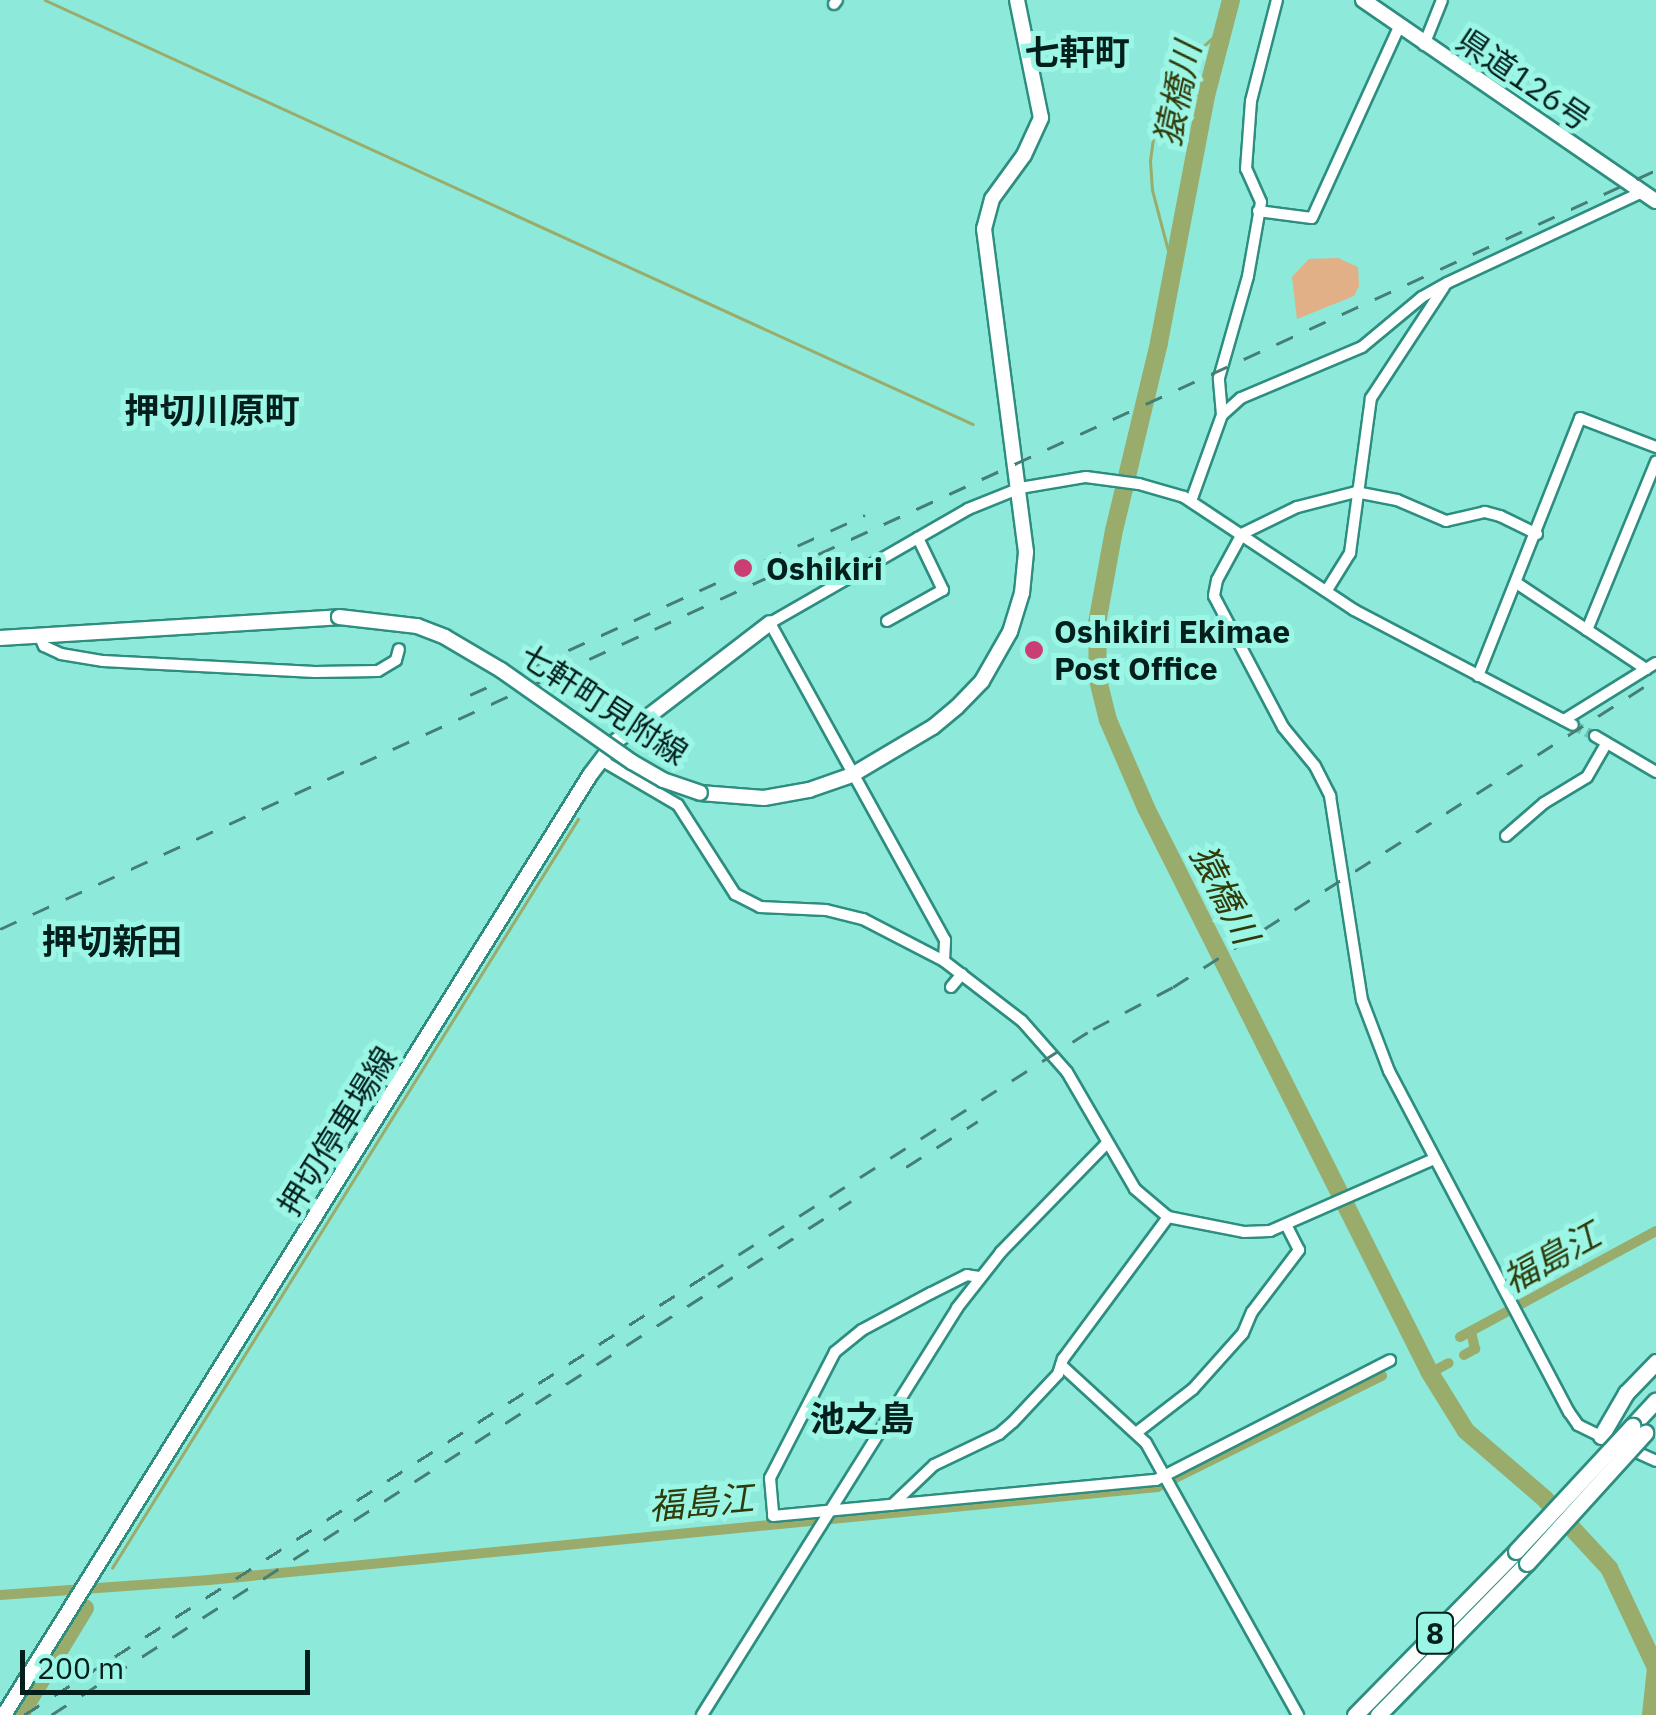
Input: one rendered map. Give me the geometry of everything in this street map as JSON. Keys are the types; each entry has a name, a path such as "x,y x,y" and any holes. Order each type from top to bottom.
{"highway":[{"path":"1601,1436 1613,1410 1656,1362"},
{"name":"8","path":"1378,1715 1638,1430 1656,1400"},
{"name":"8","path":"1638,1430 1656,1420"},
{"name":"8","path":"1354,1715 1521,1557"}],"main road":[{"name":"七軒町見附線","path":"0,638 339,617 417,626 445,637 501,670 632,762 663,780 700,792 764,798 809,790 852,775 933,728 970,694 992,666 1010,632 1022,593 1026,552 1020,488 984,230 992,199 1024,155 1041,118 1017,0"},
{"name":"県道126号","path":"1363,0 1424,46 1656,201"},
{"name":"押切停車場線","path":"4,1715 600,760 633,727 770,623"}],"street":[{"path":"1191,501 1222,415 1219,378 1248,276 1261,202 1252,190 1246,150 1251,101 1278,0"},
{"path":"1424,46 1442,0"},
{"path":"1258,210 1312,218 1400,28"},
{"path":"1222,415 1242,398 1285,376 1362,347 1422,297 1447,283 1642,192"},
{"path":"1326,590 1350,553 1370,398 1447,283"},
{"path":"1478,676 1518,584 1580,418 1656,447"},
{"path":"1587,630 1656,462"},
{"path":"944,962 945,940 770,623 968,508 1020,488 1086,477 1168,492 1191,501 1354,610 1569,722 1651,666 1518,584"},
{"path":"1537,534 1485,512 1446,521 1397,500 1356,492 1297,506 1242,534 1214,588 1217,608 1283,728 1315,766 1330,796 1344,899 1367,1019 1432,1160 1568,1412 1578,1424 1656,1461"},
{"path":"887,621 943,590 918,538"},
{"path":"38,635 44,646 61,654 104,661 316,672 378,670 396,660 400,649"},
{"path":"1596,736 1656,772"},
{"path":"1506,836 1544,803 1587,778 1607,742"},
{"path":"600,760 678,805 726,886 748,902 787,911 846,913 962,974 1042,1040 1066,1072 1134,1188 1168,1217 1244,1232 1287,1226 1432,1160"},
{"path":"951,988 962,974"},
{"path":"702,1715 979,1277 1106,1144"},
{"path":"892,1505 934,1464 999,1434 1052,1382 1168,1217"},
{"path":"1136,1433 1193,1388 1242,1333 1252,1312 1299,1250 1287,1226"},
{"path":"979,1277 967,1275 930,1293 862,1330 836,1352 770,1478 773,1516 1164,1477 1390,1360"},
{"path":"1061,1365 1136,1433 1298,1715"}],"shaded area":[{"path":"1338,258 1358,267 1359,286 1354,296 1297,319 1292,277 1309,259"}],"waterway":[{"path":"45,0 973,424"},
{"name":"猿橋川","path":"1231,0 1206,96 1159,343 1114,530 1097,624 1098,680 1108,720 1146,808 1430,1373 1466,1431 1544,1498 1609,1568 1656,1668 1651,1715"},
{"path":"1168,297 1168,251 1152,190 1150,161 1158,101 1173,75 1226,25"},
{"path":"112,1568 578,819"},
{"name":"福島江","path":"1460,1337 1656,1231"},
{"name":"福島江","path":"1464,1355 1475,1349 1471,1332"},
{"name":"福島江","path":"1430,1373 1449,1363"},
{"name":"福島江","path":"0,1595 209,1580 1157,1487 1382,1376"},
{"path":"20,1715 85,1608"}],"tunnel":[{"path":"1573,725 1595,736"}],"railway":[{"path":"0,929 1656,170"},
{"path":"470,695 865,515"},
{"path":"24,1715 1093,1029 1173,987 1656,679"},
{"path":"906,1167 978,1121"},
{"path":"51,1715 851,1201"}],"place":[{"name":"Oshikiri","path":"743,568"},
{"name":"Oshikiri Ekimae Post Office","path":"1034,650"}],"district":[{"name":"七軒町","path":"1077,52"},
{"name":"押切川原町","path":"212,410"},
{"name":"押切新田","path":"112,941"},
{"name":"池之島","path":"862,1418"}]}
